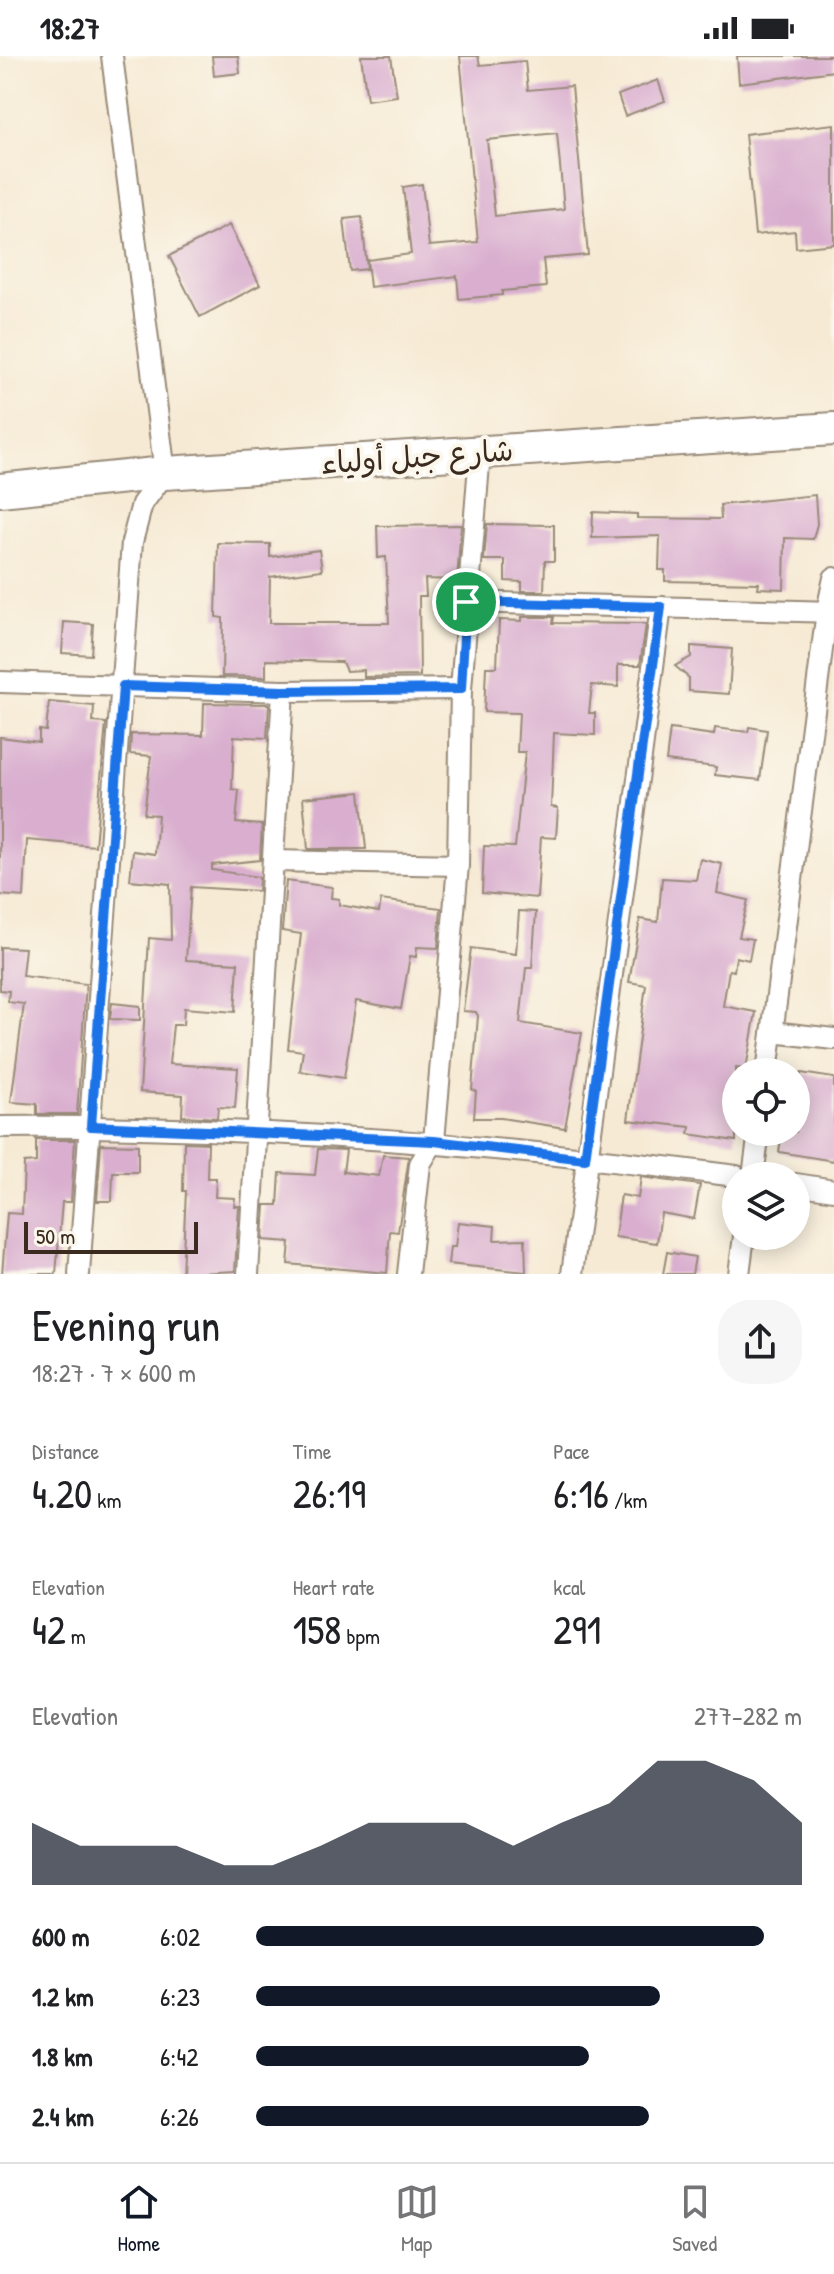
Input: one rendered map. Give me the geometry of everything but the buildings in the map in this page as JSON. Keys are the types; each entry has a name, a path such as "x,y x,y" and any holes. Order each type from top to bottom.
{"highway":[{"name":"شارع جبل أولياء","path":"0,490 165,473 834,429"}],"street":[{"path":"79,1274 132,542 142,504 165,473 112,56"},
{"path":"408,1274 420,1164 434,1141 458,865 461,689 480,452"},
{"path":"769,1058 834,578"},
{"path":"466,602 830,611"},
{"path":"572,1274 661,607"},
{"path":"0,682 283,691 461,689"},
{"path":"248,1274 283,691"},
{"path":"274,861 458,865"},
{"path":"772,1032 834,1039"},
{"path":"0,1128 91,1126 434,1141 722,1174"},
{"path":"810,1186 834,1190"},
{"path":"739,1274 742,1250"}],"route":[{"path":"466,602 661,607 585,1159 434,1141 91,1126 123,686 283,691 461,689 466,602"}]}
